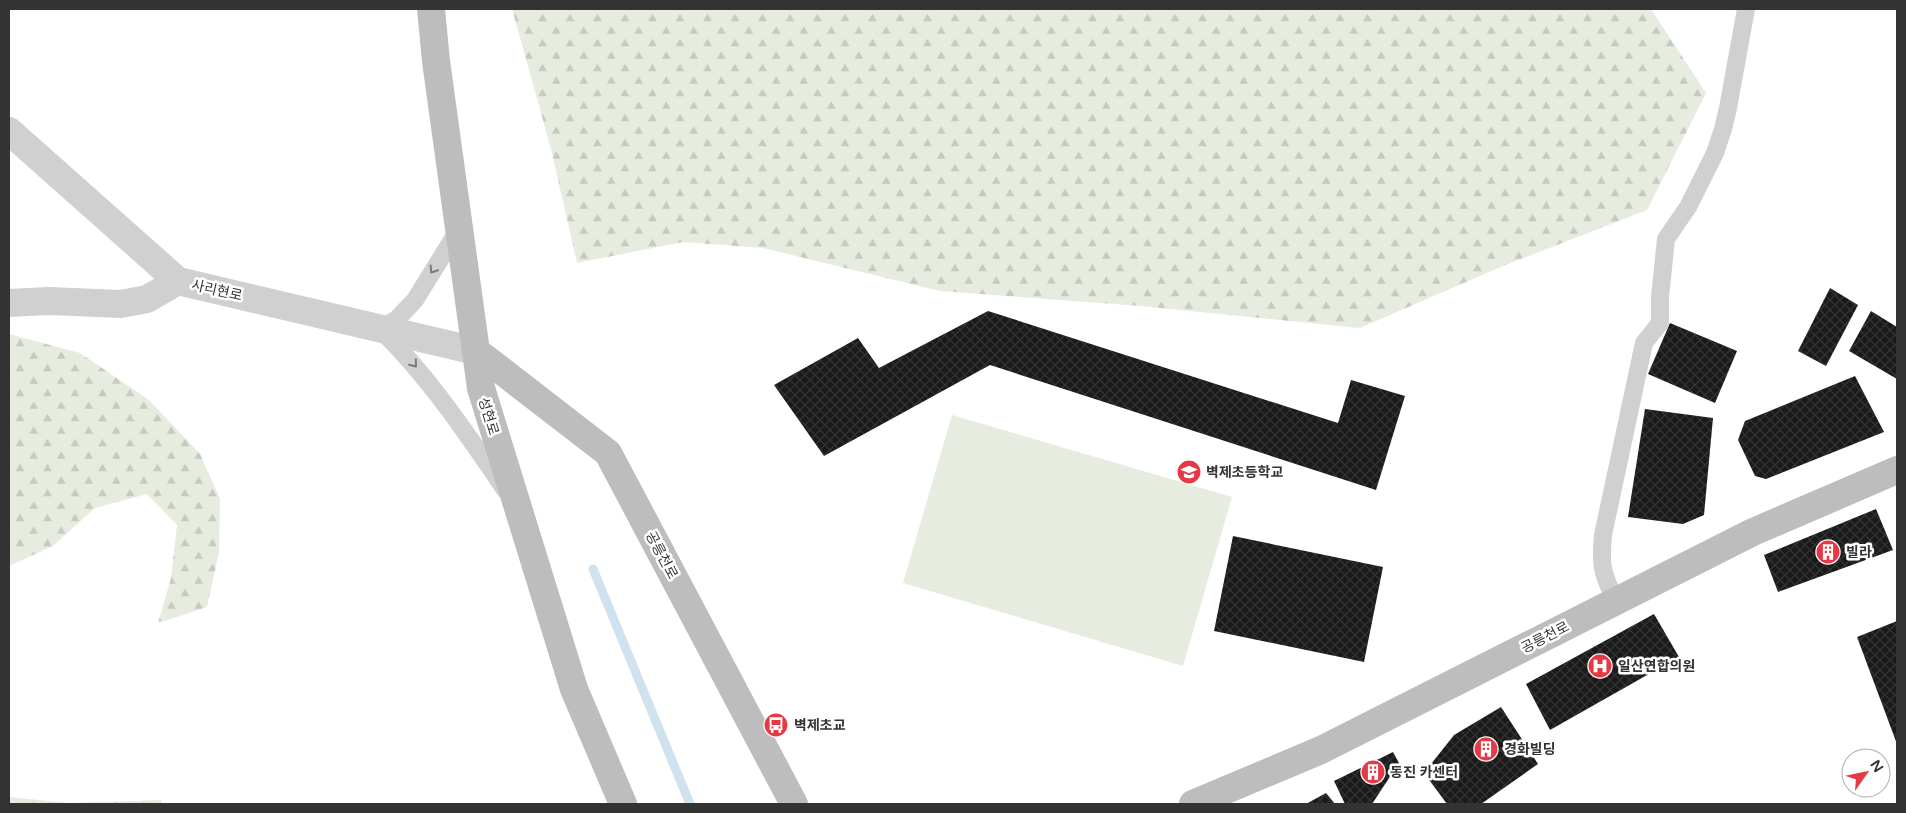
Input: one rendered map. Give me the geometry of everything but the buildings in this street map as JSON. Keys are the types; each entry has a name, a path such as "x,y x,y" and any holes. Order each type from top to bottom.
{"street":[{"name":"성현로","path":"431,9 436,61 481,388 574,689 623,804"},
{"name":"사리현로","path":"9,131 178,281 476,351"},
{"path":"9,303 49,301 121,304 147,299 178,281"},
{"name":"공릉천로","path":"476,351 608,453 794,804"},
{"name":"공릉천로","path":"1193,804 1321,750 1753,532 1897,470"}],"lane":[{"path":"1616,601 1604,579 1600,559 1603,535 1644,343 1660,323 1660,297 1666,239 1688,207 1715,153 1728,108 1746,9"},
{"path":"459,229 415,300 397,319 380,328 406,354 438,393 518,508"}],"green space":[{"path":"512,9 1651,9 1706,93 1647,210 1503,266 1360,328 1141,306 940,291 763,248 683,242 577,263 551,149"},
{"path":"9,334 80,353 149,400 200,454 220,499 219,552 207,607 158,623 171,578 177,525 147,494 95,508 53,546 9,566"},
{"path":"952,415 1232,497 1183,666 903,583"},
{"path":"9,797 68,803 161,800 163,804 9,804"}],"waterway":[{"path":"593,569 690,804"}],"place":[{"name":"벽제초등학교","path":"1189,472"},
{"name":"빌라","path":"1828,552"},
{"name":"일산연합의원","path":"1600,666"},
{"name":"벽제초교","path":"776,725"},
{"name":"경화빌딩","path":"1486,749"},
{"name":"동진 카센터","path":"1373,772"}]}
